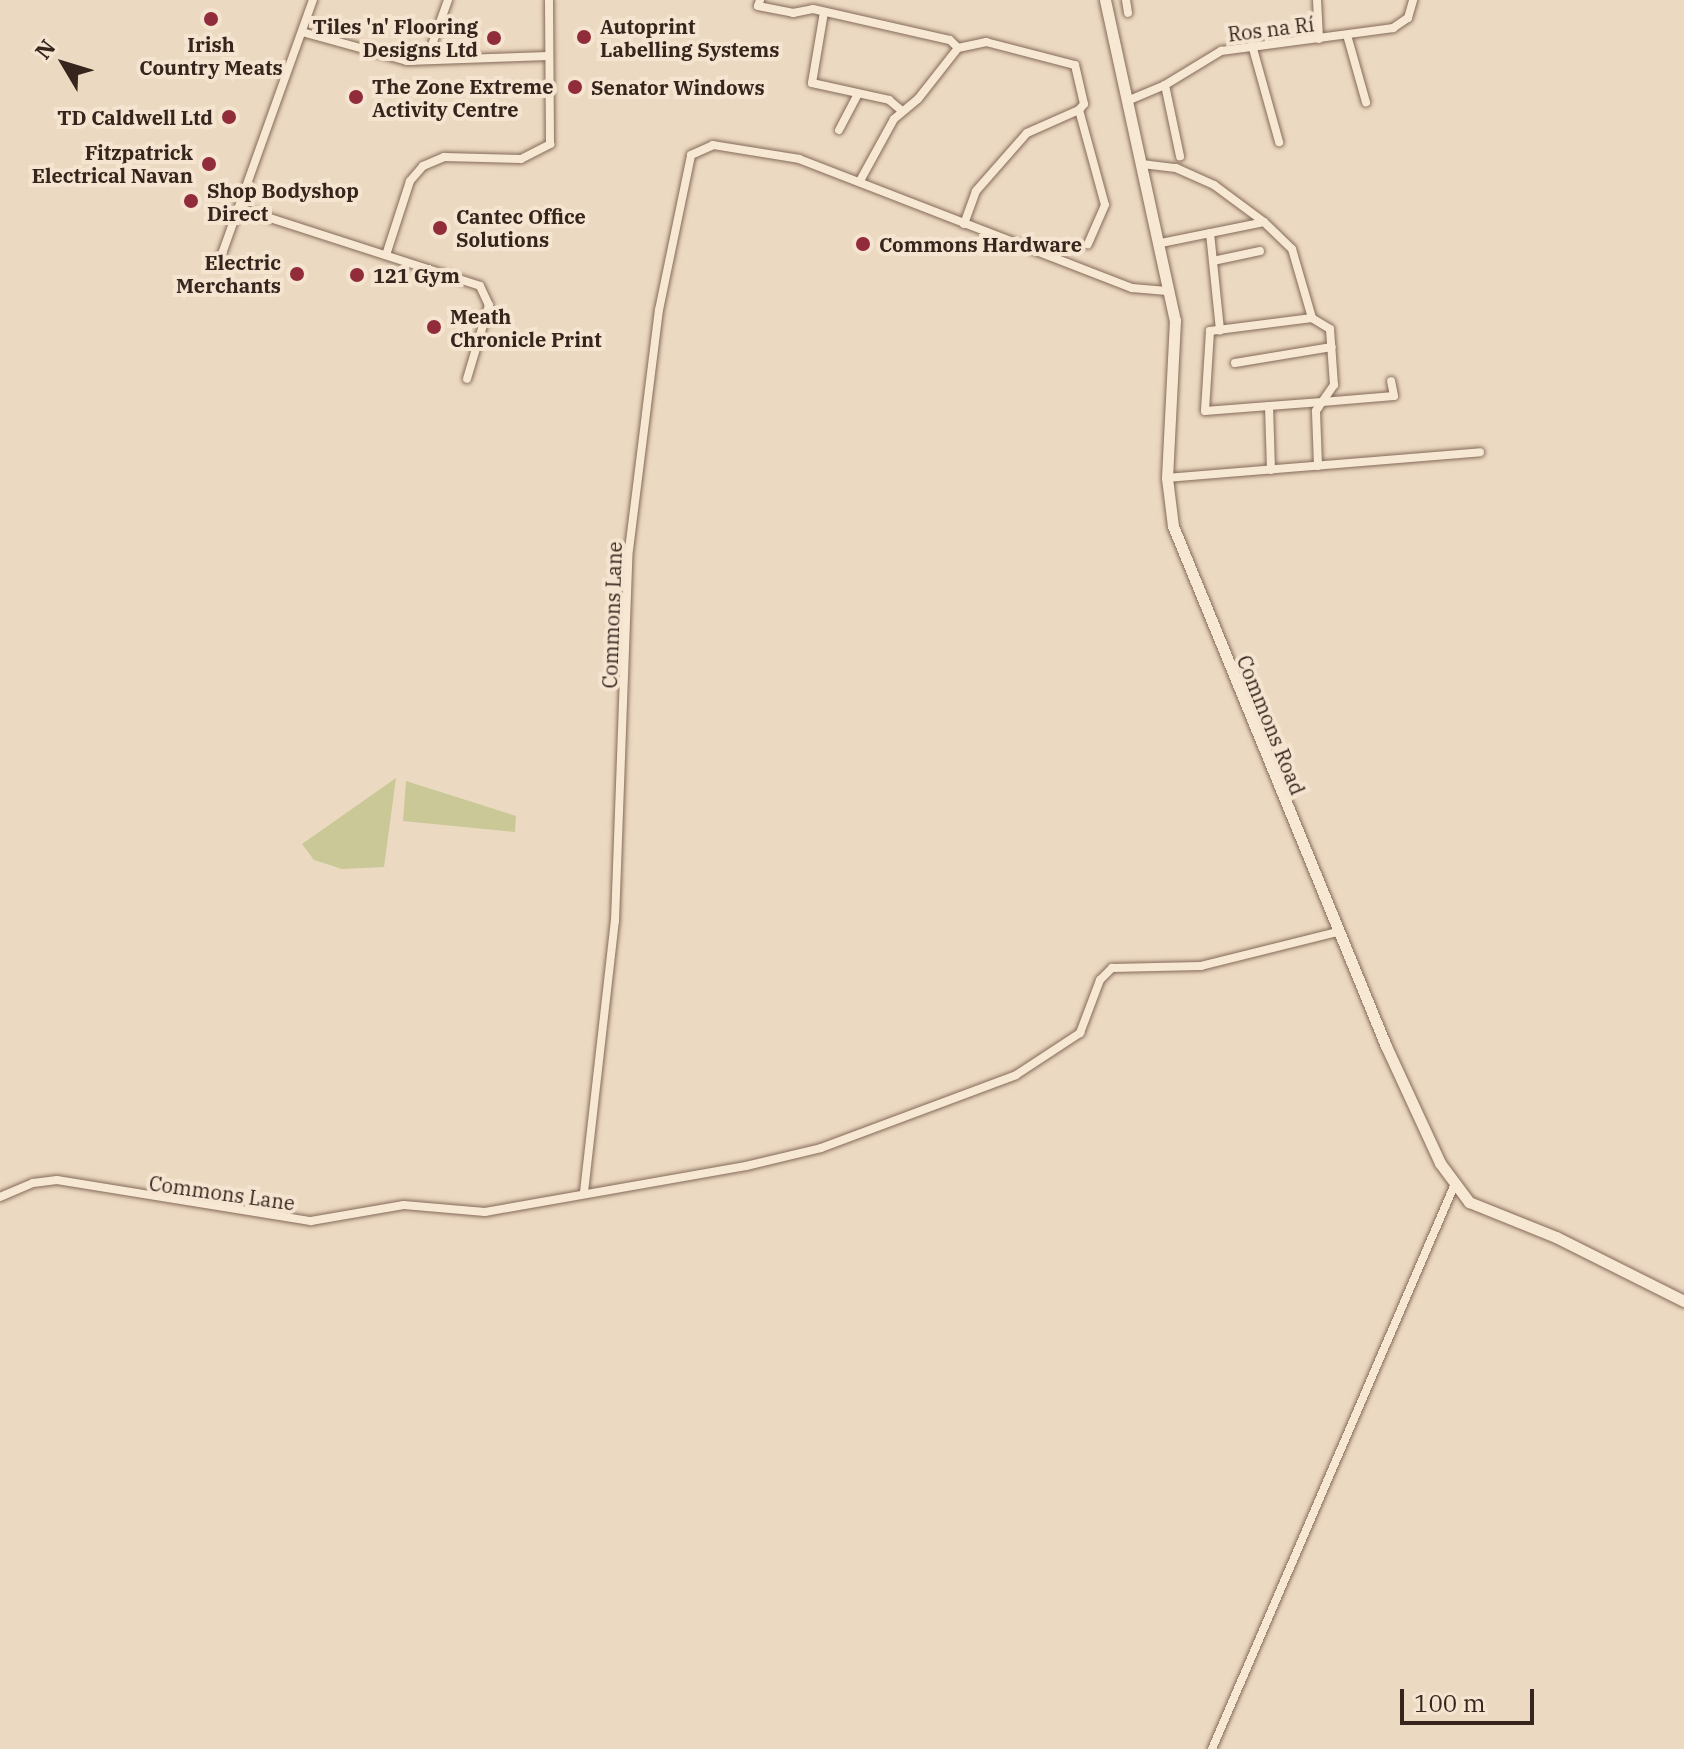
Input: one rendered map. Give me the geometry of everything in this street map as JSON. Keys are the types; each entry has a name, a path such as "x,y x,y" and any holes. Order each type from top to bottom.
{"street":[{"path":"218,265 313,0"},
{"path":"427,59 448,0"},
{"path":"386,255 410,181 423,166 444,157 521,159 550,144 549,0"},
{"path":"760,0 758,6 824,12 950,40 958,48"},
{"name":"Commons Road","path":"1105,0 1171,291 1175,359 1167,478 1182,553 1337,932 1454,1186 1480,1209 1556,1237 1684,1301"},
{"path":"1126,0 1128,13"},
{"path":"1317,0 1319,39"},
{"name":"Ros na Rí","path":"1127,101 1165,85 1221,51 1402,25 1413,0"},
{"path":"824,12 812,83 889,100 901,110"},
{"path":"302,32 407,61 548,56"},
{"path":"1347,35 1366,102"},
{"path":"861,179 901,110 918,99 958,48 986,42 1064,59 1079,75 1084,104 1079,110 1027,133 976,191 964,224"},
{"path":"1252,45 1279,142"},
{"path":"1165,85 1180,156"},
{"path":"839,130 858,94"},
{"path":"1079,110 1105,205 1088,244"},
{"name":"Commons Lane","path":"584,1192 616,915 628,558 659,310 685,165 691,155 713,145 799,159 861,179 964,224 1132,288 1171,291"},
{"path":"1142,164 1176,168 1214,185 1264,222 1292,249 1312,318"},
{"path":"239,208 467,281 486,295 489,305 467,379"},
{"path":"1161,243 1264,222"},
{"path":"1210,233 1220,330"},
{"path":"1213,261 1260,251"},
{"path":"1318,466 1316,411 1322,402 1334,385 1330,329 1312,318 1210,331 1205,411 1322,402 1394,396 1391,381"},
{"path":"1235,363 1332,347"},
{"path":"1269,406 1271,470"},
{"path":"1167,478 1480,452"},
{"name":"Commons Lane","path":"0,1197 33,1183 57,1180 192,1206 311,1221 404,1205 485,1212 800,1154 1016,1075 1070,1043 1087,1018 1100,980 1122,964 1201,966 1337,932"},
{"path":"1212,1749 1454,1186"}],"shaded area":[{"path":"396,778 384,867 342,869 314,860 302,844"},
{"path":"406,781 516,816 515,832 403,821"}],"place":[{"name":"Irish Country Meats","path":"211,19"},
{"name":"Autoprint Labelling Systems","path":"584,37"},
{"name":"Tiles 'n' Flooring Designs Ltd","path":"494,38"},
{"name":"Senator Windows","path":"575,87"},
{"name":"The Zone Extreme Activity Centre","path":"356,97"},
{"name":"TD Caldwell Ltd","path":"229,117"},
{"name":"Fitzpatrick Electrical Navan","path":"209,164"},
{"name":"Shop Bodyshop Direct","path":"191,201"},
{"name":"Cantec Office Solutions","path":"440,228"},
{"name":"Commons Hardware","path":"863,244"},
{"name":"Electric Merchants","path":"297,274"},
{"name":"121 Gym","path":"357,275"},
{"name":"Meath Chronicle Print","path":"434,327"}]}
